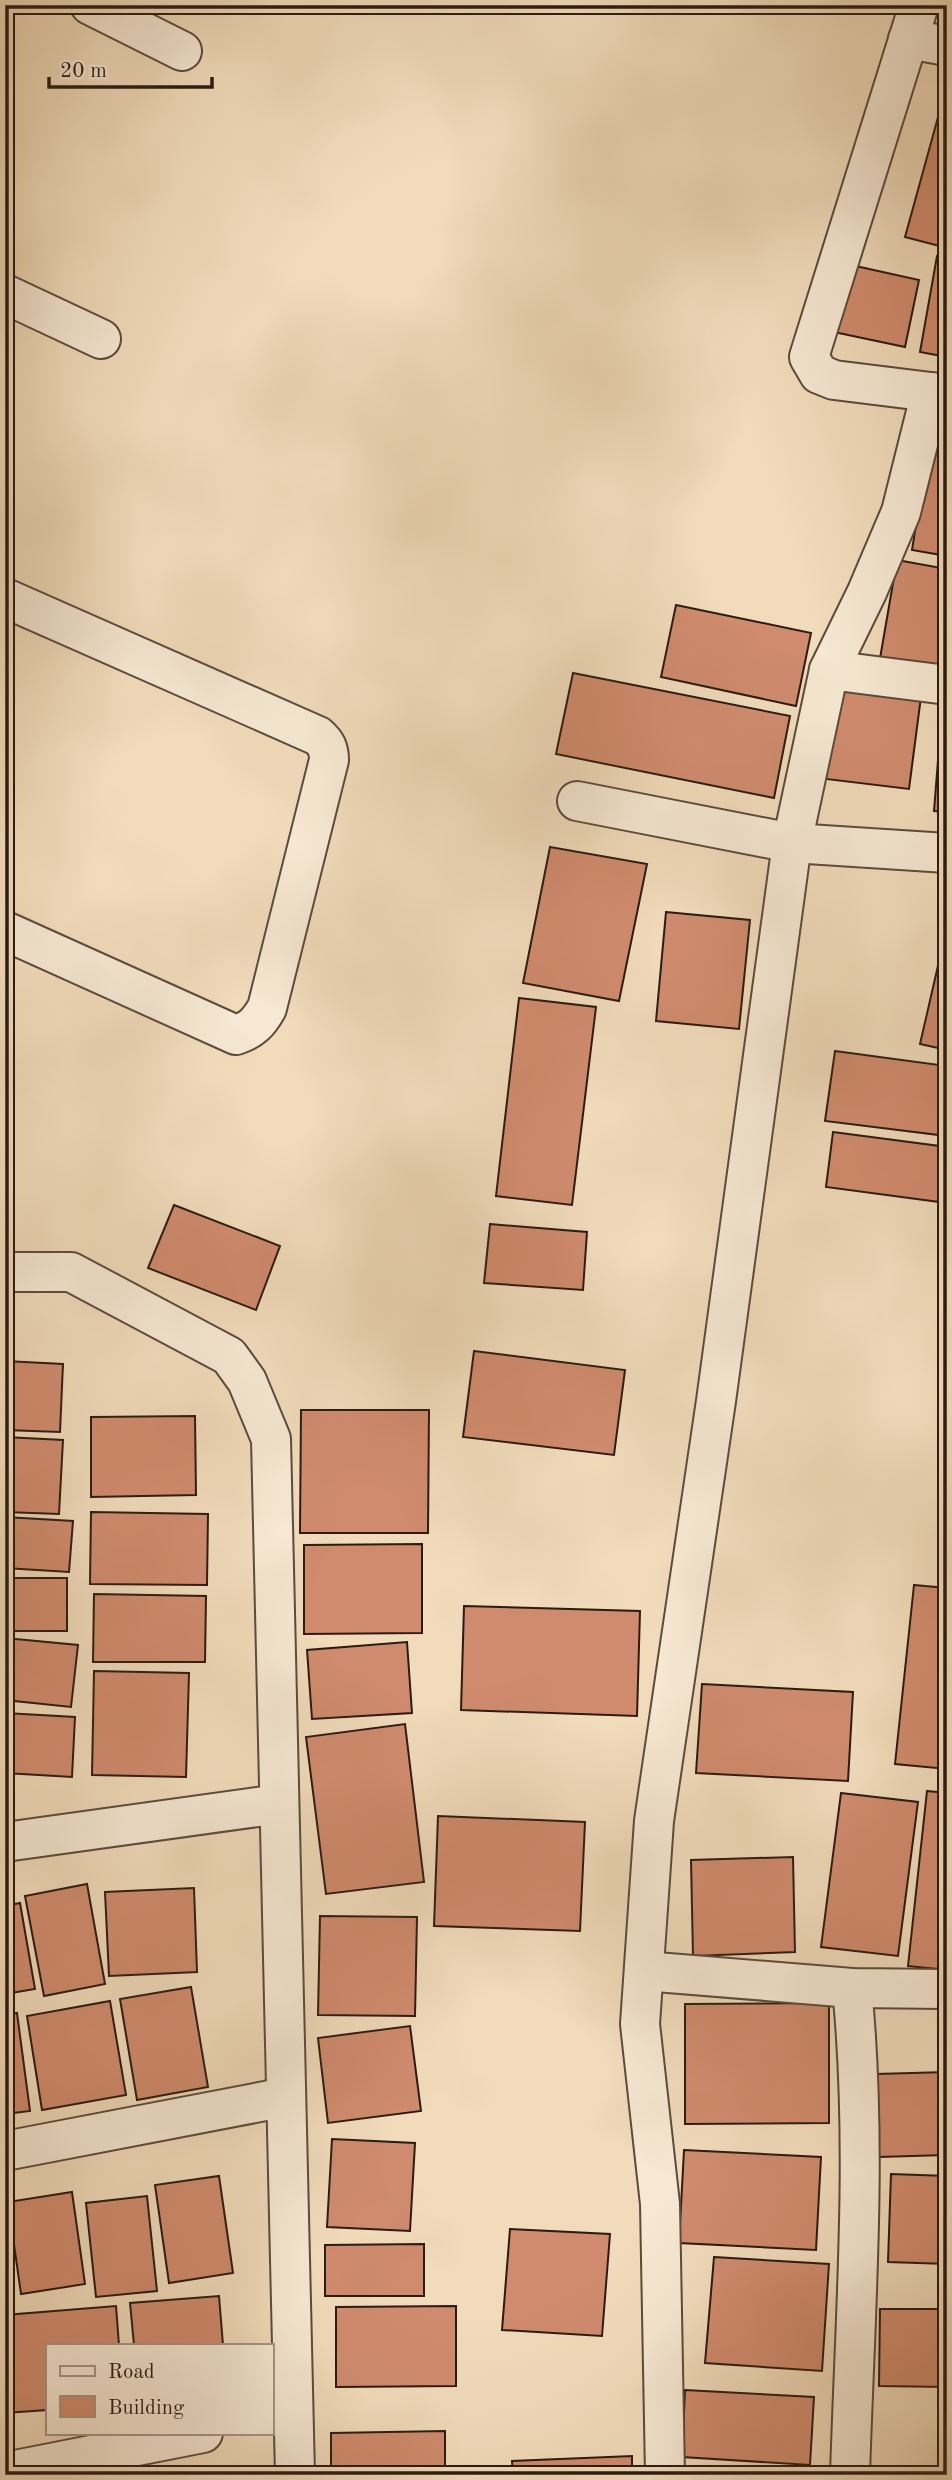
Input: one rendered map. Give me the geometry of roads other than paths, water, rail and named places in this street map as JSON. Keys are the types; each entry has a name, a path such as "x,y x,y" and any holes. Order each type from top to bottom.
{"street":[{"path":"90,5 182,51"},
{"path":"665,2475 660,2204 640,2024 654,1821 716,1402 792,843 829,670 901,513 939,393 834,380 819,374 809,357 914,22 947,46"},
{"path":"5,294 101,339"},
{"path":"5,598 318,736 329,750 329,760 267,1008 258,1023 248,1031 236,1035 5,931"},
{"path":"829,670 947,685"},
{"path":"577,801 792,843 947,853"},
{"path":"5,1272 71,1272 229,1356 247,1381 271,1439 286,2097 282,2417 295,2475"},
{"path":"5,1842 279,1804"},
{"path":"644,1971 852,1988 947,1989"},
{"path":"850,2475 859,2209 859,2056 852,1988"},
{"path":"5,2151 286,2097"},
{"path":"5,2472 198,2434"}]}
